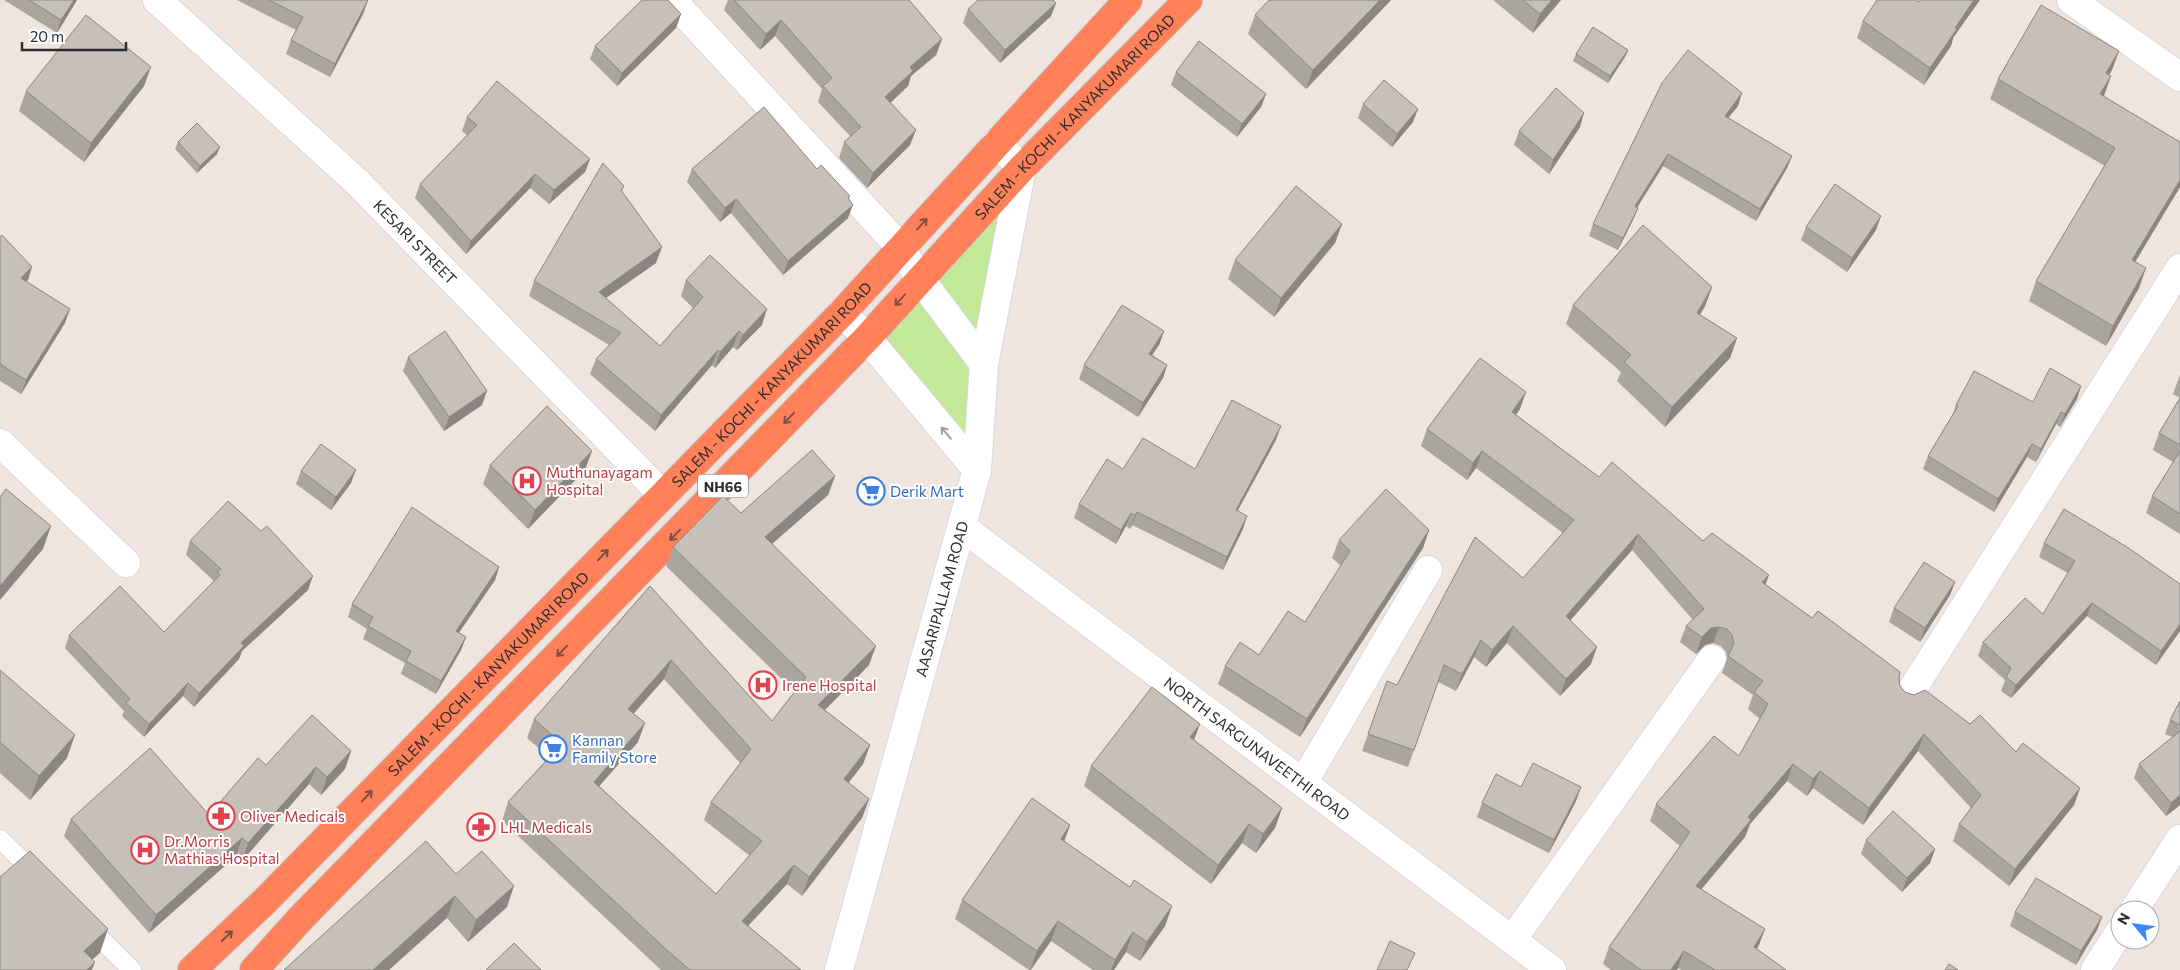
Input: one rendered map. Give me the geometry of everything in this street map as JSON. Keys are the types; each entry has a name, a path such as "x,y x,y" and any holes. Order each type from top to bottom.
{"highway":[{"name":"SALEM - KOCHI - KANYAKUMARI ROAD","path":"192,970 264,902 662,494 842,313 1128,0"},
{"name":"SALEM - KOCHI - KANYAKUMARI ROAD","path":"254,970 301,918 867,338 1022,168 1188,0"}],"street":[{"name":"KESARI STREET","path":"157,0 356,181 662,494"},
{"path":"672,0 900,248 920,279 984,364"},
{"path":"2071,0 2180,77"},
{"path":"996,143 1022,168"},
{"name":"AASARIPALLAM ROAD","path":"839,970 977,470 984,364 1022,168"},
{"path":"1908,696 2180,268"},
{"path":"842,313 867,338 977,470"},
{"path":"0,443 126,563"},
{"name":"NORTH SARGUNAVEETHI ROAD","path":"962,527 1552,970"},
{"path":"1302,783 1428,570"},
{"path":"1512,940 1712,659"},
{"path":"2140,900 2180,839"},
{"path":"2095,970 2110,947"}],"lane":[{"path":"0,839 49,887"},
{"path":"76,915 132,970"}],"green space":[{"path":"1011,189 966,442 881,335"}],"building":[{"path":"29,0 74,0 61,20"},
{"path":"269,0 368,0 335,64 291,40 303,17"},
{"path":"642,0 668,0 681,14 622,73 595,46"},
{"path":"734,0 909,0 942,39 910,67 913,71 885,97 916,130 873,173 844,142 861,127 823,86 832,78 781,20 766,34"},
{"path":"978,0 1053,0 1056,3 1005,50 968,9"},
{"path":"1269,0 1380,0 1313,70 1255,15"},
{"path":"1523,0 1552,0 1540,14"},
{"path":"1877,0 1916,0 1919,2 1920,0 1974,0 1930,68 1863,21"},
{"path":"2041,5 2119,51 2106,73 2111,76 2100,94 2180,142 2180,180 2132,260 2146,268 2113,326 2036,281 2115,148 1998,79"},
{"path":"86,15 151,67 91,143 26,91"},
{"path":"1593,27 1628,50 1610,76 1576,54"},
{"path":"1199,41 1266,94 1242,124 1176,72"},
{"path":"1688,50 1742,93 1725,116 1792,156 1760,209 1668,154 1635,206 1638,208 1623,238 1593,224 1662,83"},
{"path":"1384,80 1418,109 1397,134 1363,104"},
{"path":"497,81 590,159 554,190 535,174 471,241 420,184 477,125 467,117"},
{"path":"1556,88 1584,113 1553,160 1519,131"},
{"path":"764,107 817,169 821,165 850,196 848,198 853,205 788,261 736,199 725,208 692,169"},
{"path":"197,123 220,147 200,166 178,142"},
{"path":"603,163 624,186 621,190 662,247 599,292 660,346 703,297 686,280 710,255 767,309 743,335 739,331 720,352 718,350 661,415 596,359 621,333 534,281"},
{"path":"1835,184 1881,216 1852,258 1806,227"},
{"path":"1296,186 1342,224 1281,298 1235,260"},
{"path":"1643,225 1712,287 1697,313 1737,338 1672,407 1624,362 1631,355 1573,305"},
{"path":"2,235 32,267 21,278 70,309 26,380 0,364 0,237"},
{"path":"1122,305 1164,331 1149,354 1167,365 1143,403 1084,365"},
{"path":"445,331 487,391 449,417 408,357"},
{"path":"1480,358 1526,392 1512,412 1599,477 1612,462 1703,541 1712,533 1769,575 1762,582 1812,618 1818,611 1900,672 1900,686 1905,692 1914,695 1925,690 1970,724 1980,715 2016,752 2023,743 2080,788 2015,869 1959,824 1981,795 1924,734 1869,808 1820,771 1813,779 1793,764 1748,817 1751,820 1696,886 1765,929 1754,947 1786,970 1715,970 1684,951 1671,970 1641,970 1609,947 1690,832 1656,804 1714,736 1739,756 1768,704 1754,692 1763,681 1728,656 1734,644 1732,635 1727,629 1711,628 1702,637 1686,626 1704,609 1638,534 1566,616 1597,647 1566,679 1513,626 1492,650 1481,640 1462,674 1444,665 1414,750 1368,734 1387,681 1397,685 1475,537 1523,578 1574,520 1482,451 1473,463 1427,429"},
{"path":"2050,368 2081,386 2065,414 2061,412 2041,449 2032,444 1998,499 1928,456 1958,406 1956,405 1974,371 2033,402"},
{"path":"2180,398 2180,445 2159,433"},
{"path":"1232,400 1281,426 1236,510 1247,516 1227,557 1137,512 1135,515 1131,513 1121,530 1079,504 1107,459 1123,469 1143,438 1195,469"},
{"path":"547,406 592,451 535,510 490,465"},
{"path":"321,444 356,470 336,497 301,471"},
{"path":"812,450 835,476 765,537 876,646 818,705 870,745 844,779 869,799 809,877 794,865 742,921 801,970 690,970 508,802 562,744 534,719 650,586 772,721 806,677 673,547 723,496 741,513","holes":["671,660 751,749 711,802 762,841 716,894 594,782 645,723 628,709"]},
{"path":"2180,451 2180,514 2152,496"},
{"path":"6,489 51,526 0,586 0,497"},
{"path":"1386,489 1429,530 1307,719 1225,666 1240,642 1259,655 1288,611 1305,622 1350,551 1339,540"},
{"path":"228,501 261,531 267,526 313,576 241,643 244,646 199,693 188,683 149,724 126,703 130,699 69,635 120,586 164,632 220,575 217,572 221,569 190,541"},
{"path":"412,507 499,567 456,631 466,637 441,681 406,661 411,651 368,626 373,617 352,604"},
{"path":"2064,509 2127,547 2180,584 2180,624 2161,651 2092,603 2016,685 2006,677 2011,668 1983,642 2025,598 2043,614 2075,561 2044,543"},
{"path":"1924,562 1955,582 1925,628 1894,608"},
{"path":"0,670 75,735 39,776 0,742"},
{"path":"1152,687 1200,724 1190,737 1282,808 1263,834 1249,824 1218,865 1091,766"},
{"path":"2180,701 2180,725 2170,720"},
{"path":"312,715 351,751 327,777 316,767 248,843 242,838 156,915 71,819 150,748 209,815 258,758 266,765"},
{"path":"2180,731 2180,795 2171,803 2139,764"},
{"path":"1533,763 1581,787 1554,840 1482,803 1496,774 1521,787"},
{"path":"1032,798 1070,825 1061,839 1130,887 1134,880 1172,906 1147,942 1133,932 1115,960 1058,921 1037,951 962,900"},
{"path":"1893,811 1935,849 1907,878 1866,840"},
{"path":"426,841 456,874 482,851 514,886 476,920 455,896 373,970 284,970"},
{"path":"30,851 108,929 84,951 95,962 87,970 0,970 0,877"},
{"path":"2036,878 2102,917 2081,951 2015,912"},
{"path":"1390,941 1415,953 1407,970 1377,970"},
{"path":"514,943 541,970 486,970"},
{"path":"1949,964 1958,970 1945,970"}],"place":[{"name":"Muthunayagam Hospital","path":"527,481"},
{"name":"Derik Mart","path":"871,491"},
{"name":"Irene Hospital","path":"763,685"},
{"name":"Kannan Family Store","path":"553,749"},
{"name":"Oliver Medicals","path":"221,816"},
{"name":"LHL Medicals","path":"481,827"},
{"name":"Dr.Morris Mathias Hospital","path":"145,850"}]}
